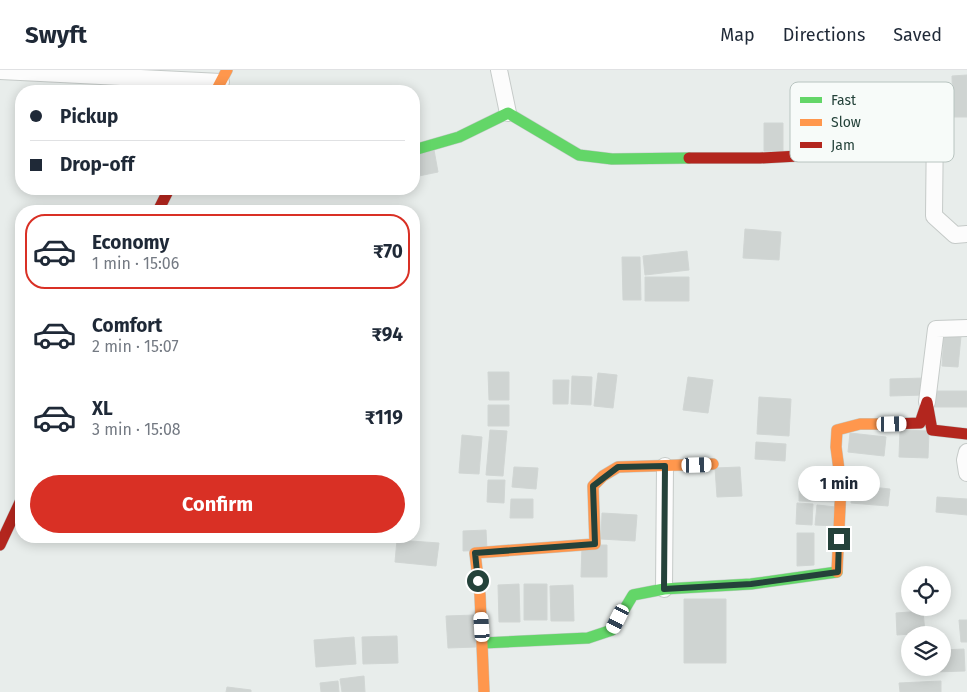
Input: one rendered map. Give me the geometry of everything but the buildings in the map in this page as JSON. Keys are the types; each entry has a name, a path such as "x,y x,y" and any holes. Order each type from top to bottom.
{"street":[{"path":"499,70 508,113 579,155 622,159 790,156"},
{"path":"0,71 221,81"},
{"path":"420,148 459,137 508,113"},
{"path":"935,162 934,216 955,235 967,234"},
{"path":"483,643 588,638 612,630 633,595 664,589 751,584 838,572 838,522 841,485 836,447 837,430 860,424 920,423 927,402 936,329 967,328"},
{"path":"927,402 932,430 967,434"},
{"path":"967,452 965,460 967,473"},
{"path":"484,692 483,643 475,553 595,544 593,486 618,467 714,464"},
{"path":"664,589 665,466"},
{"path":"0,545 15,513"}],"traffic: fast":[{"path":"420,148 459,137 508,113 579,155 612,159 689,158"},
{"path":"483,643 588,638 612,630 633,595 664,589 751,584 837,572"}],"traffic: slow":[{"path":"219,85 227,70"},
{"path":"837,572 841,485 836,447 837,430 860,424 890,424"},
{"path":"484,692 480,595 475,553 595,544 593,486 603,476 618,467 713,464"}],"traffic: jam":[{"path":"689,158 790,156"},
{"path":"161,205 166,195"},
{"path":"890,424 920,423 927,402 932,430 967,434"},
{"path":"0,545 15,513"}],"route":[{"path":"478,581 475,553 595,544 593,486 603,476 618,467 665,466 664,589 751,584 838,572 839,539"}]}
